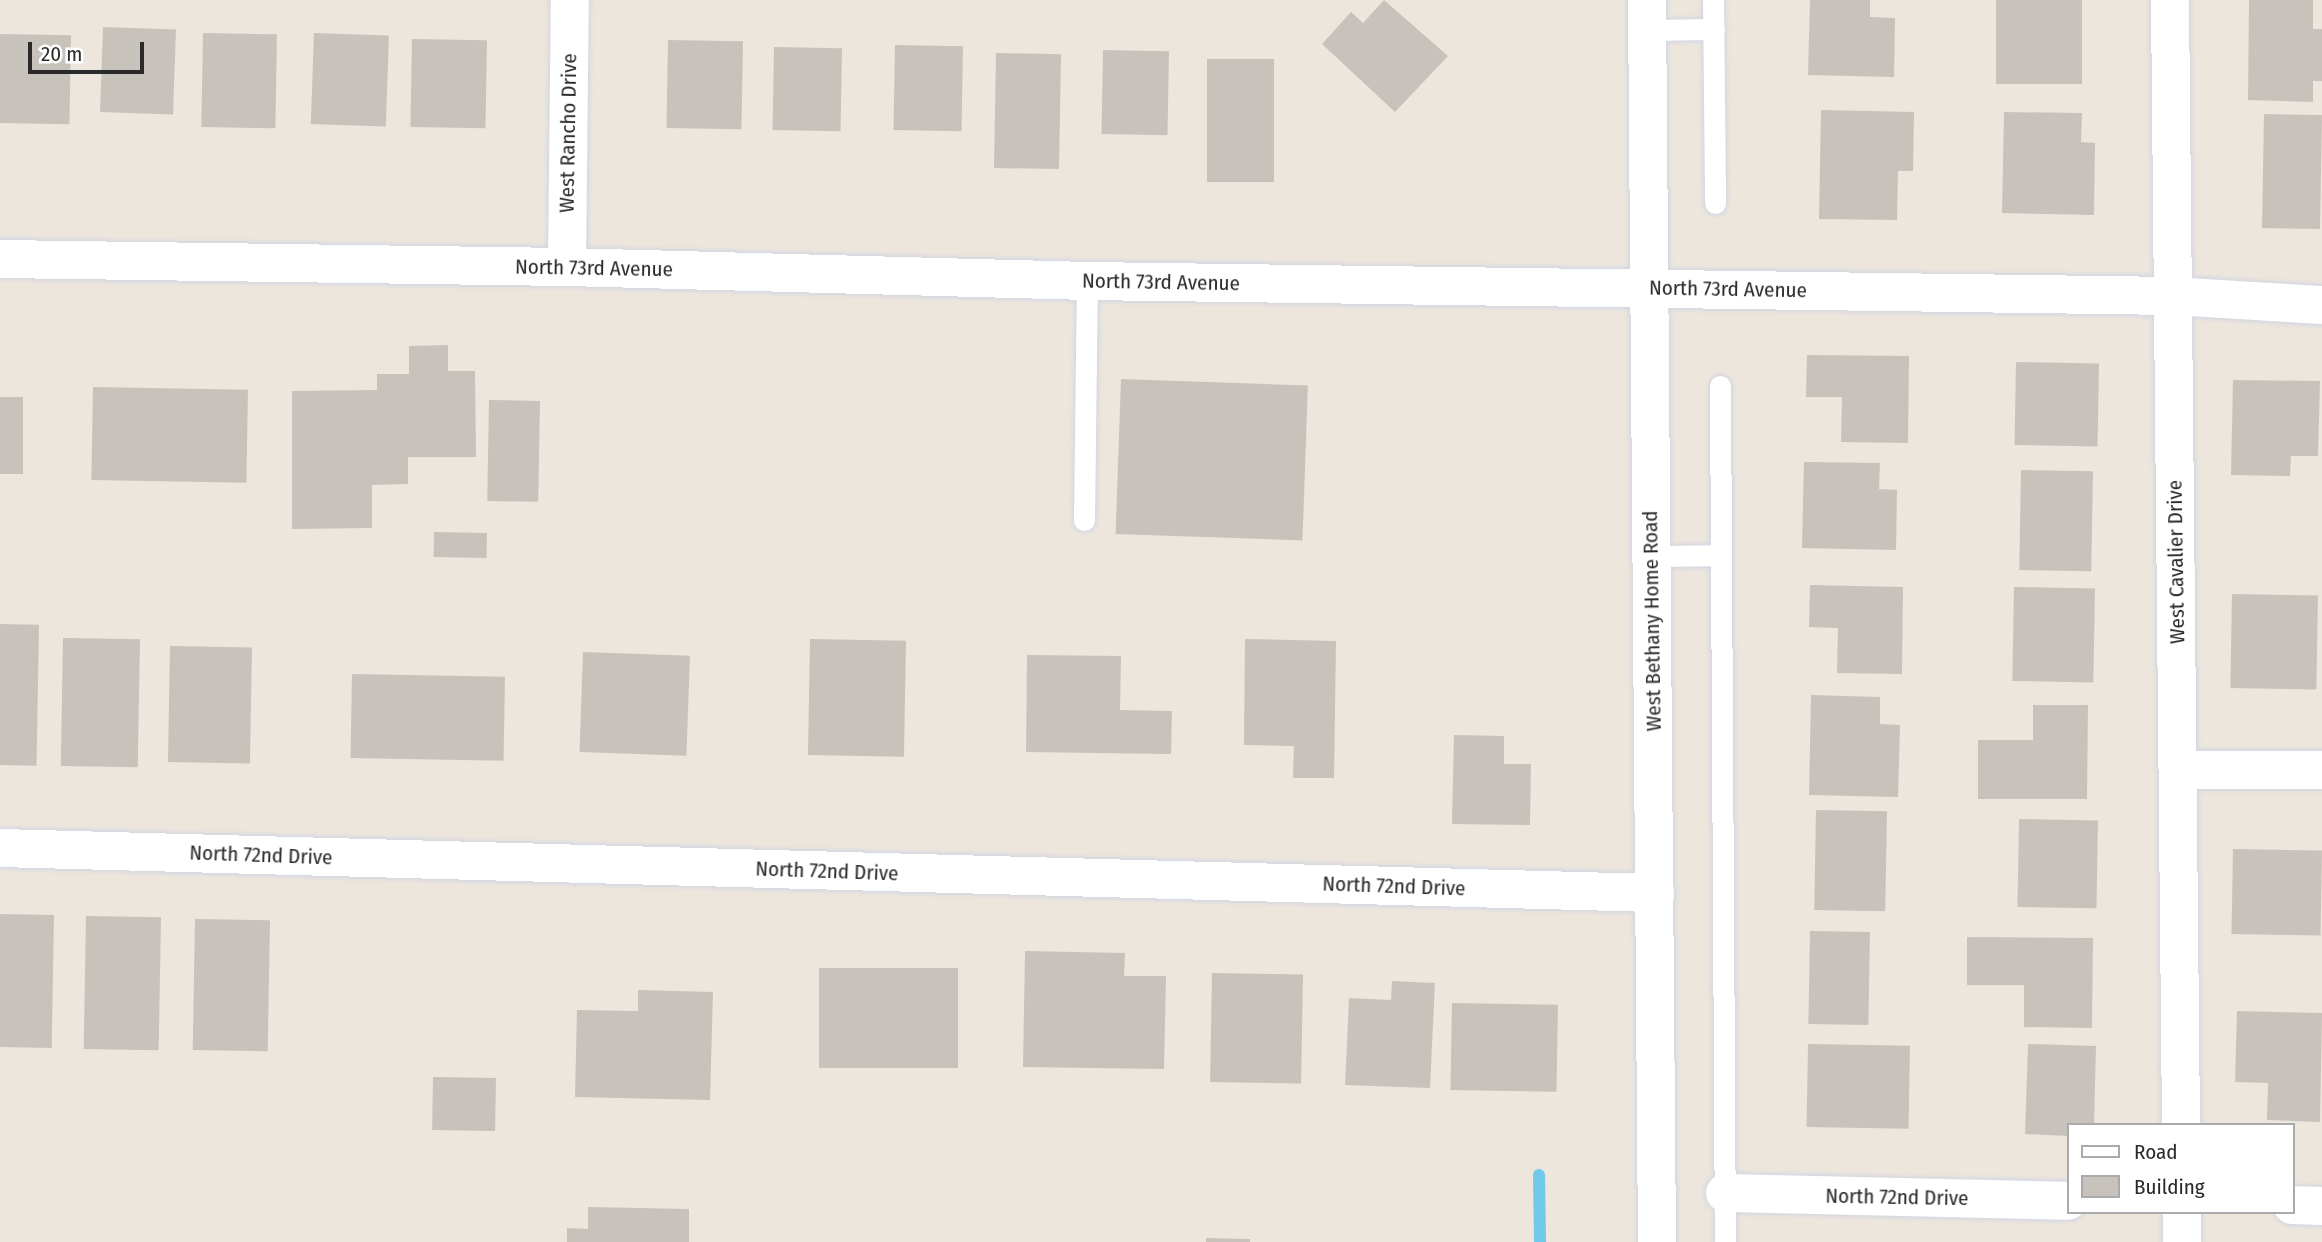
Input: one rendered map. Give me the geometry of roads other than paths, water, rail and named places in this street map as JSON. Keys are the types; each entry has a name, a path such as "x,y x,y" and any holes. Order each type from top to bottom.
{"street":[{"name":"West Rancho Drive","path":"567,267 570,0"},
{"name":"West Cavalier Drive","path":"2170,0 2181,1123"},
{"name":"West Bethany Home Road","path":"1647,15 1657,1242"},
{"name":"North 73rd Avenue","path":"0,259 567,267 1087,281 1650,286 2173,296 2322,305"},
{"path":"2179,770 2322,771"},
{"name":"North 72nd Drive","path":"0,848 1655,893"},
{"name":"North 72nd Drive","path":"1725,1193 2066,1201"},
{"path":"2294,1205 2322,1206"},
{"path":"2182,1214 2182,1242"}],"lane":[{"path":"1713,0 1715,203"},
{"path":"1647,15 1714,29"},
{"path":"1084,520 1087,281"},
{"path":"1720,386 1726,1242"},
{"path":"1651,556 1721,555"}],"waterway":[{"path":"1539,1175 1540,1242"}]}
